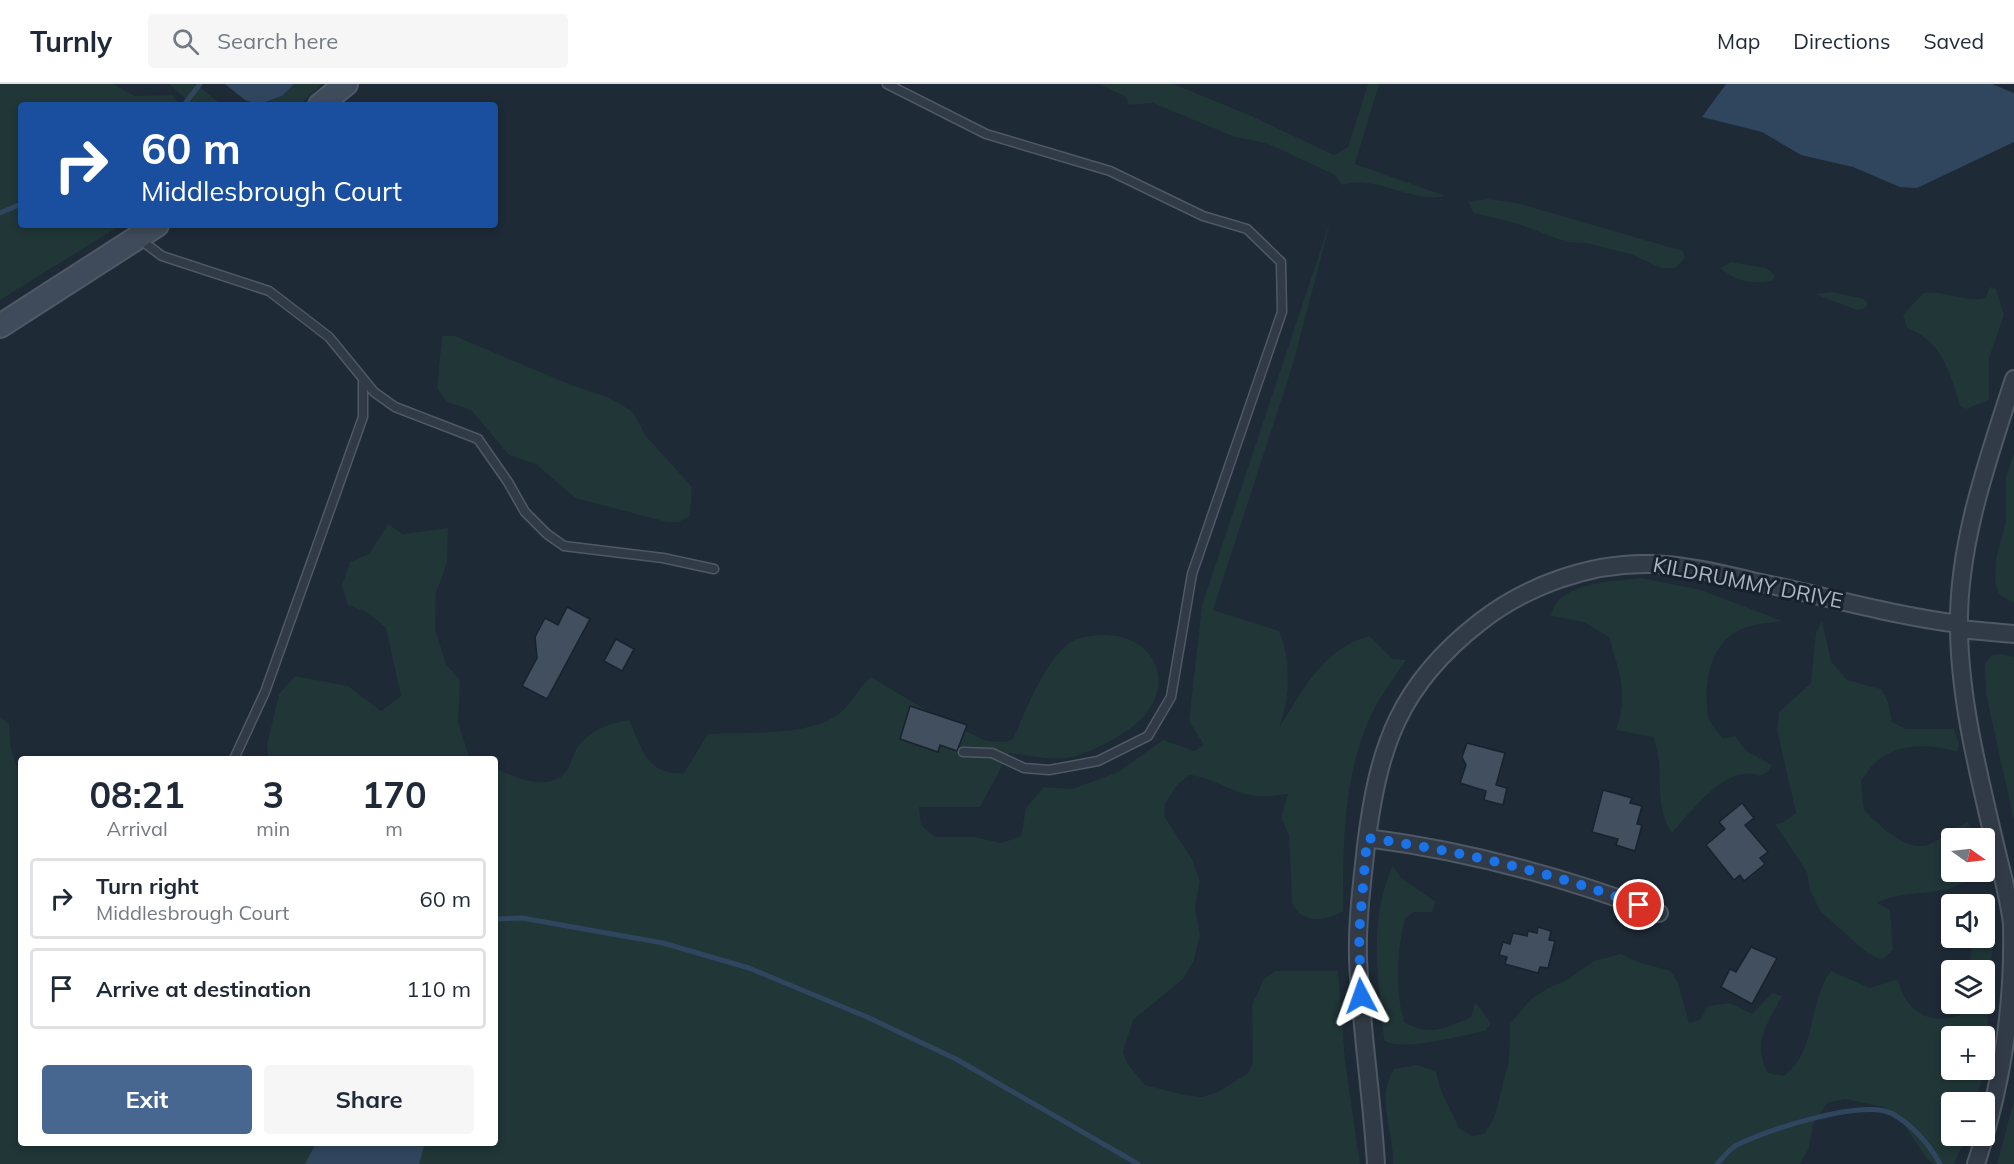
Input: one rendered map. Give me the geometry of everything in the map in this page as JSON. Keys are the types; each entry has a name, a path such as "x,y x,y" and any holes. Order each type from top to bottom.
{"street":[{"path":"324,102 346,84"},
{"path":"0,326 153,228"},
{"path":"1976,1164 1995,1107 2009,1041 2013,953 2012,922 1968,714 1959,626 1963,572 1972,525 2014,379"},
{"name":"KILDRUMMY DRIVE","path":"1376,1164 1358,956 1361,888 1367,838 1376,779 1386,743 1419,682 1454,643 1510,600 1541,586 1598,569 1651,564 1721,574 1959,626 2014,634"},
{"path":"1367,838 1442,850 1518,866 1578,883 1659,913"}],"lane":[{"path":"887,84 986,134 1110,171 1203,216 1248,229 1281,262 1282,312 1192,574 1171,697 1148,736 1098,761 1049,771 1024,768 992,753 963,752"},
{"path":"138,238 162,256 269,291 329,338 363,380 395,407 478,439 508,482 525,512 547,534 564,546 663,558 714,569"},
{"path":"235,756 265,692 363,417 363,380"}],"green space":[{"path":"0,84 113,84 135,96 172,95 178,102 18,102 18,228 116,228 0,300"},
{"path":"169,84 196,84 218,102 189,102"},
{"path":"294,84 322,84 303,102 268,102 282,96"},
{"path":"1099,84 1173,84 1247,114 1334,155 1348,147 1368,84 1379,84 1355,164 1446,196 1420,196 1368,183 1342,185 1335,175 1266,143 1235,137 1153,103 1129,105 1126,97"},
{"path":"1487,199 1517,203 1683,251 1685,258 1675,268 1661,268 1630,254 1586,243 1567,242 1519,224 1474,213 1468,202"},
{"path":"1331,219 1293,364 1213,610 1279,631 1288,676 1286,703 1280,726 1316,672 1339,650 1353,642 1369,636 1392,659 1406,660 1373,711 1356,759 1347,809 1343,860 1343,911 1336,915 1322,919 1308,918 1301,915 1292,903 1289,835 1281,818 1288,794 1253,796 1189,775 1177,785 1165,804 1164,816 1192,859 1200,881 1195,907 1200,935 1194,960 1184,978 1133,1020 1123,1052 1127,1063 1145,1085 1202,1097 1218,1092 1248,1073 1253,1062 1252,1005 1264,979 1275,971 1338,971 1345,1061 1360,1164 0,1164 0,717 9,724 11,749 18,771 18,1146 498,1146 498,769 530,781 549,782 558,779 565,773 578,747 591,734 615,723 629,720 642,750 654,765 672,773 684,773 708,734 772,732 820,724 839,714 871,677 939,718 986,741 1005,742 1013,739 1043,675 1068,644 1087,636 1107,635 1137,644 1148,652 1155,663 1159,676 1158,689 1153,703 1143,717 1129,729 1090,751 1072,757 1032,757 1009,753 980,807 919,807 921,825 935,837 974,837 1002,843 1021,836 1026,808 1044,787 1072,789 1118,772 1163,740 1194,751 1204,745 1189,721 1202,605"},
{"path":"1731,262 1766,268 1776,276 1772,281 1764,282 1738,279 1720,268"},
{"path":"1990,287 1996,289 2004,315 1989,358 1989,400 1966,409 1960,406 1948,370 1937,350 1929,341 1907,328 1903,315 1923,293 1977,299 1985,298"},
{"path":"1832,292 1864,299 1868,304 1864,309 1857,310 1815,294"},
{"path":"442,336 455,336 571,385 610,398 633,412 646,436 692,487 690,516 679,522 667,522 575,498 536,464 509,455 471,410 447,402 437,388"},
{"path":"2014,453 2014,603 1999,594 1995,582 1996,559 2006,521 2006,477"},
{"path":"388,524 403,534 448,528 447,563 436,593 435,629 446,664 460,680 458,723 469,756 268,756 267,745 279,694 295,676 348,686 381,711 401,696 386,628 367,612 348,605 342,586 350,562 369,554"},
{"path":"1641,578 1701,590 1782,621 1748,627 1729,637 1716,653 1707,684 1709,719 1723,739 1735,736 1746,751 1772,765 1768,772 1759,776 1747,774 1735,776 1723,782 1700,802 1672,833 1662,810 1659,761 1653,737 1616,730 1622,705 1622,694 1619,672 1609,637 1584,622 1551,616 1556,604 1575,590 1588,585"},
{"path":"1822,620 1831,661 1847,680 1881,689 1888,702 1892,722 1906,729 1954,729 1959,743 1957,752 1926,746 1894,751 1876,762 1861,781 1864,810 1877,823 1901,841 1910,844 1928,845 1941,838 1941,882 1964,882 1941,891 1902,895 1877,903 1890,910 1893,950 1882,960 1866,952 1821,912 1810,890 1807,872 1775,824 1783,823 1796,813 1777,730 1779,712 1811,683 1816,633"},
{"path":"2002,654 2014,657 2014,821 1986,694 1985,663 1992,655"},
{"path":"1968,822 1970,828 1956,828 1958,827"},
{"path":"1393,866 1401,878 1436,902 1432,912 1414,912 1405,918 1398,970 1399,997 1404,1022 1413,1027 1430,1030 1446,1027 1471,1017 1475,1002 1491,1023 1485,1031 1417,1044 1392,1044 1384,1040 1377,930 1385,886"},
{"path":"1971,948 1992,948 1991,960 1970,960"},
{"path":"1621,954 1638,962 1671,971 1678,983 1689,1023 1700,1020 1708,1006 1730,1003 1752,1014 1772,993 1782,996 1763,1033 1761,1052 1768,1073 1784,1076 1795,1065 1802,1053 1818,997 1831,971 1870,988 1898,979 1906,999 1920,1013 1938,1019 1988,1014 1987,1026 1941,1026 1941,1080 1982,1080 1978,1092 1941,1092 1941,1146 1962,1146 1954,1164 1934,1164 1927,1159 1899,1117 1884,1107 1845,1099 1827,1103 1813,1124 1809,1148 1800,1164 1393,1164 1386,1092 1394,1069 1416,1065 1436,1071 1440,1088 1459,1128 1472,1136 1485,1133 1495,1115 1509,1061 1510,1024 1530,1000 1548,988 1567,980 1594,961"},
{"path":"2014,1101 2014,1164 1997,1164"}],"water":[{"path":"225,84 294,84 282,96 266,102 245,100"},
{"path":"1726,84 1992,84 2014,93 2014,142 1917,188 1900,187 1853,167 1801,155 1762,132 1702,117"},
{"path":"314,1146 424,1146 419,1164 305,1164"}],"building":[{"path":"567,607 590,619 547,699 522,686 537,658 535,637 545,618 558,625"},
{"path":"616,639 634,649 622,671 604,661"},
{"path":"910,706 967,725 957,751 940,745 938,752 900,739"},
{"path":"1467,743 1505,753 1496,785 1507,788 1503,805 1484,800 1486,791 1460,783 1466,765 1462,757"},
{"path":"1603,790 1632,798 1630,803 1642,806 1637,824 1642,825 1635,851 1616,845 1618,839 1592,832"},
{"path":"1742,803 1754,818 1745,825 1768,852 1760,858 1765,864 1744,881 1740,875 1734,880 1706,845 1725,829 1719,822"},
{"path":"1538,927 1551,931 1549,940 1555,941 1548,968 1540,967 1538,973 1505,964 1507,957 1499,955 1503,942 1510,944 1513,933 1527,936 1528,931 1537,933"},
{"path":"1751,947 1777,958 1752,1004 1721,987 1730,969 1736,972"}],"waterway":[{"path":"186,102 200,84"},
{"path":"0,213 18,205"},
{"path":"498,919 522,918 663,943 749,968 867,1017 956,1059 1138,1164"},
{"path":"1717,1164 1734,1147 1751,1139 1791,1124 1860,1110 1879,1110 1893,1114 1920,1136 1940,1164"}],"route":[{"path":"1361,996 1358,956 1361,888 1367,838 1442,850 1518,866 1578,883 1639,905"}]}
